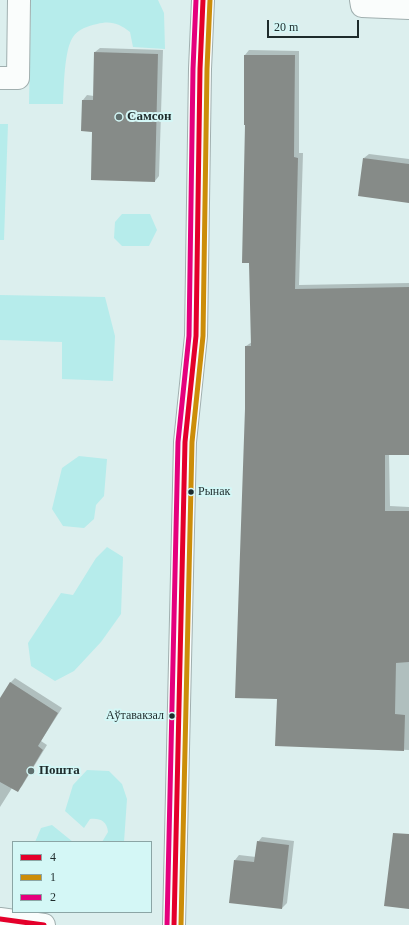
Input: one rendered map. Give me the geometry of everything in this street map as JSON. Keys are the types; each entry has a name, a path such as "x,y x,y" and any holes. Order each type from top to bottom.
{"street":[{"path":"174,925 185,442 196,336 200,69 204,0"},
{"path":"361,0 362,6 409,8"},
{"path":"0,78 18,78 13,12"},
{"path":"0,918 44,925"}],"shaded area":[{"path":"31,0 158,0 164,13 165,49 133,47 130,32 115,24 107,22 87,27 75,34 70,43 65,69 63,104 29,104"},
{"path":"0,124 8,124 4,240 0,240"},
{"path":"122,214 150,214 157,230 149,246 122,246 114,238 115,222"},
{"path":"0,295 105,297 115,336 113,381 62,379 62,342 0,340"},
{"path":"79,456 107,459 104,496 96,505 94,519 84,528 63,526 52,509 62,468"},
{"path":"107,547 123,557 121,614 101,642 74,671 55,681 31,666 28,643 61,593 73,595 96,558"},
{"path":"87,770 109,771 122,784 127,799 124,841 103,841 108,832 105,823 97,819 90,819 84,828 65,811 73,785"},
{"path":"52,825 72,841 35,841 41,828"}],"building":[{"name":"Самсон","path":"94,52 158,54 155,182 91,180 92,132 81,131 82,100 93,100"},
{"path":"244,55 295,55 294,157 298,158 295,289 409,287 409,455 385,455 385,511 409,511 409,662 396,663 395,714 405,715 404,751 275,746 277,699 235,698 245,409 245,346 251,346 249,263 242,263 245,125"},
{"path":"363,158 409,164 409,203 358,196"},
{"path":"10,682 58,713 38,746 43,750 18,792 0,782 0,698"},
{"path":"393,833 409,834 409,909 384,906"},
{"path":"257,841 289,845 282,909 229,903 234,860 254,862"}],"transit line":[{"name":"2","path":"167,925 178,442 189,336 193,69 196,0"},
{"name":"4","path":"174,925 185,442 196,336 200,69 203,0"},
{"name":"1","path":"181,925 192,442 203,336 207,69 210,0"},
{"name":"4","path":"0,919 44,925"}],"place":[{"name":"Самсон","path":"119,117"},
{"name":"Рынак","path":"191,492"},
{"name":"Аўтавакзал","path":"172,716"},
{"name":"Пошта","path":"31,771"}]}
